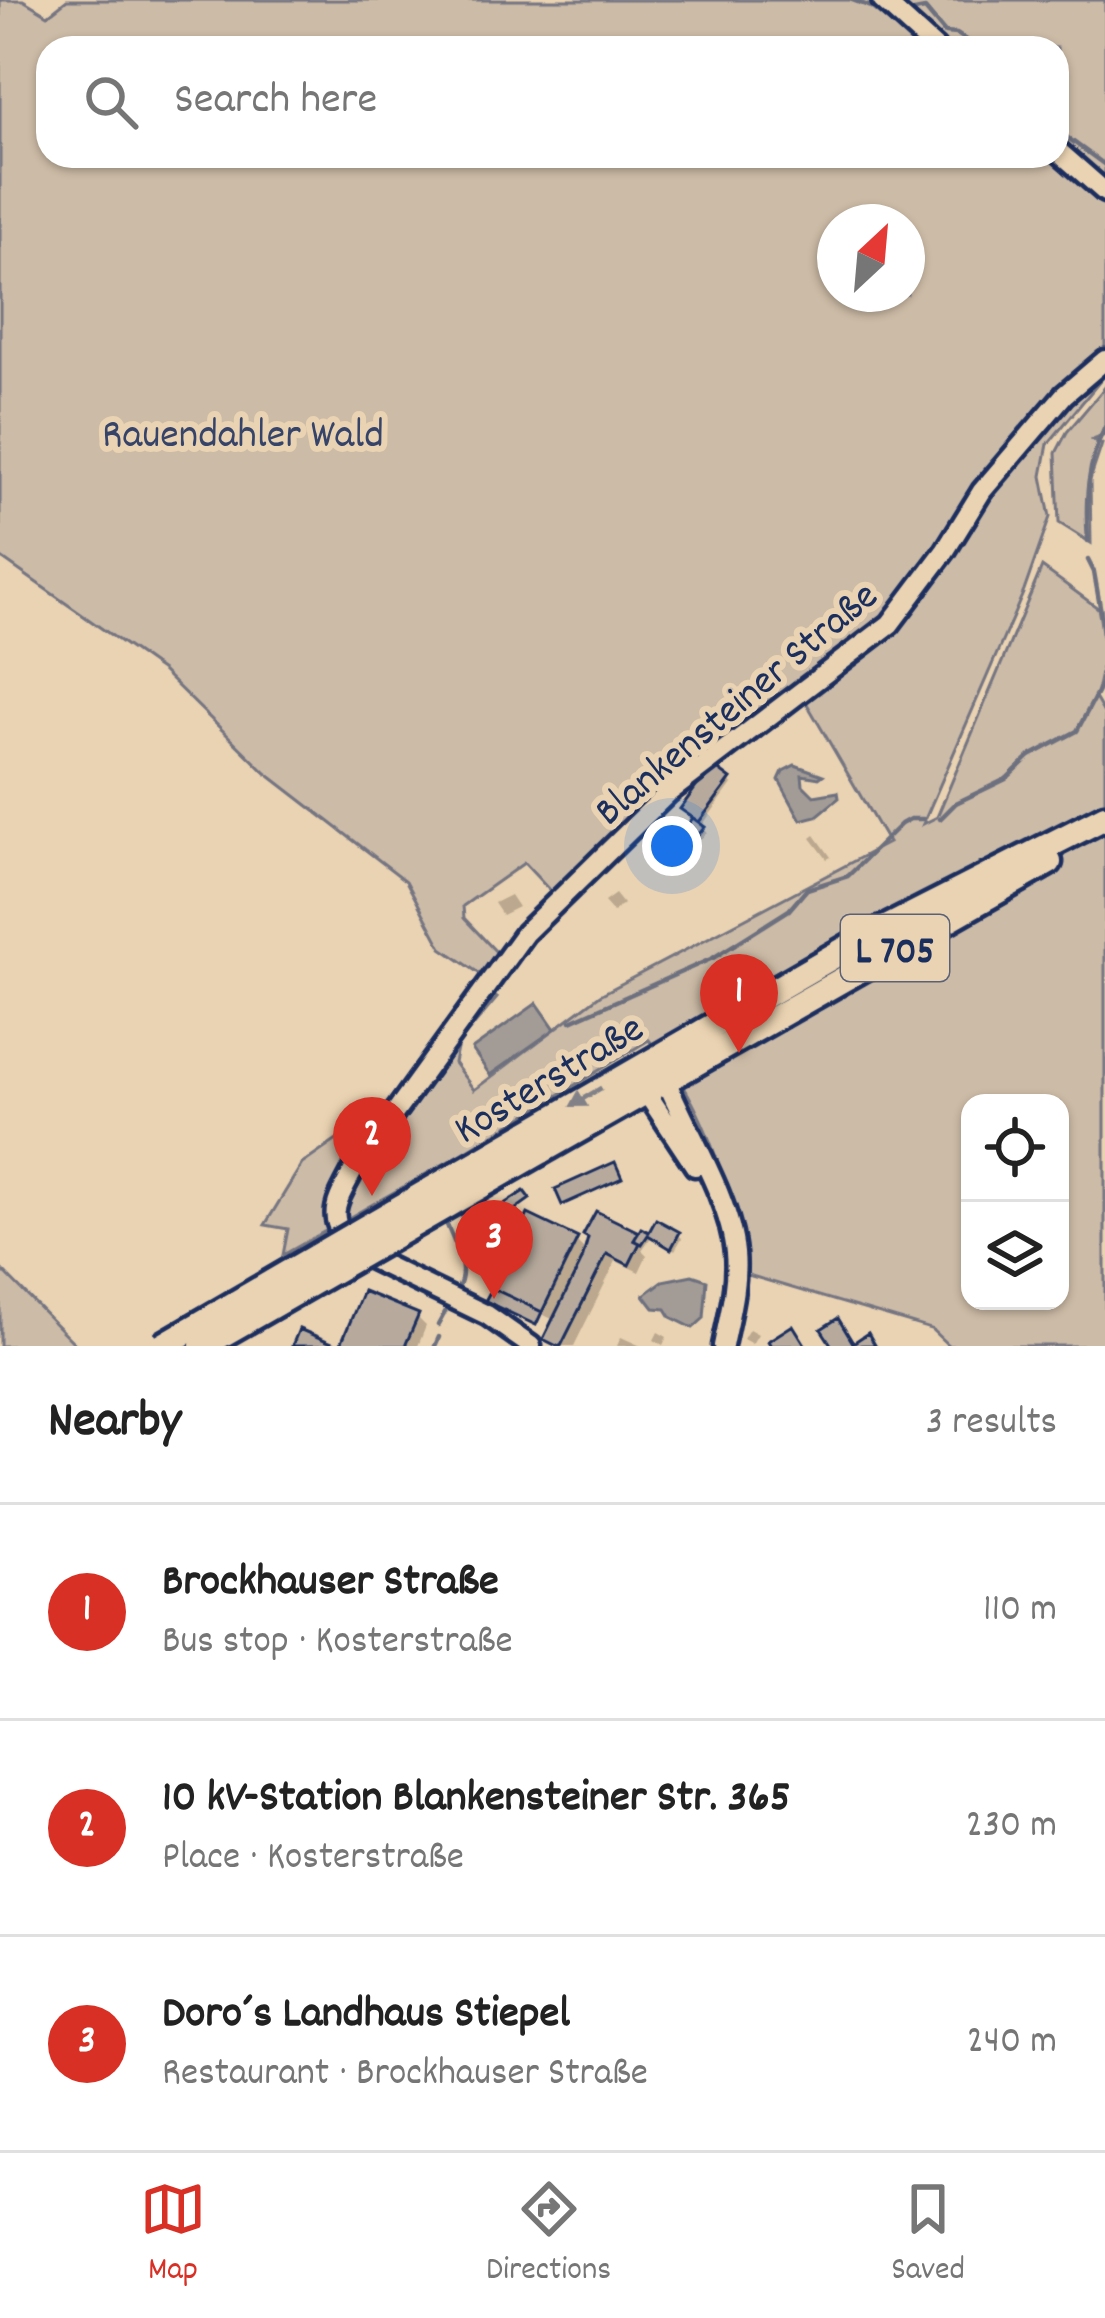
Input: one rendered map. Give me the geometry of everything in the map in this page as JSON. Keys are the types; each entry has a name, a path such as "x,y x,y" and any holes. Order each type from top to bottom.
{"main road":[{"name":"Kosterstraße","path":"202,1346 534,1142 644,1063 908,915 1105,817"},
{"name":"Kosterstraße","path":"162,1346 534,1142 656,1086 1105,830"}],"street":[{"path":"882,0 922,36"},
{"path":"1069,160 1105,192"},
{"name":"Blankensteiner Straße","path":"532,1346 488,1315 357,1252 334,1219 339,1198 372,1143 525,933 668,794 890,623 946,551 982,491 1064,395 1105,360"},
{"path":"644,1063 720,1205 735,1254 723,1346"}],"green space":[{"name":"Rauendahler Wald","path":"0,0 23,0 48,15 67,0 1105,0 1105,348 899,605 553,894 524,863 463,906 464,918 498,954 483,976 442,948 406,881 266,773 162,671 0,557"},
{"path":"1105,366 1105,375 1048,444 1042,476 1050,517 1024,591 923,824 937,817 1042,567 1098,608 1102,632 1095,698 1105,715 1105,1346 949,1346 931,1329 748,1275 717,1160 699,1115 649,1040 283,1255 288,1229 265,1225 302,1164 402,1095 487,991 497,998 458,1044 454,1063 474,1090 600,995 888,843 803,697 879,641 1030,439"},
{"path":"1105,387 1105,435 1093,440 1102,444 1090,480 1091,543 1059,523 1056,453 1067,432"},
{"path":"0,1268 77,1346 0,1346"}],"shaded area":[{"path":"795,765 823,775 802,775 803,785 814,796 838,792 839,798 817,816 801,820 779,780 783,771"},
{"path":"537,1003 555,1029 490,1075 472,1049"},
{"path":"692,1275 707,1280 704,1318 693,1328 671,1317 666,1309 654,1308 644,1295 663,1281"}],"building":[{"path":"712,765 731,779 699,822 680,809"},
{"path":"693,818 705,827 680,856 669,846"},
{"path":"615,1162 622,1178 562,1205 555,1189"},
{"path":"524,1191 530,1199 481,1234 474,1224"},
{"path":"596,1211 639,1232 634,1240 640,1243 629,1265 607,1254 557,1346 543,1339 582,1260 588,1238 583,1235"},
{"path":"528,1214 578,1238 542,1312 492,1288"},
{"path":"656,1219 680,1232 671,1249 648,1235 642,1244 634,1240 641,1228 649,1232"},
{"path":"492,1288 542,1312 536,1325 485,1301"},
{"path":"363,1291 419,1314 405,1346 340,1346"},
{"path":"838,1318 853,1343 868,1333 875,1345 832,1346 821,1329"},
{"path":"793,1325 806,1346 771,1346 768,1341"},
{"path":"299,1329 339,1346 292,1346"}],"waterway":[{"path":"852,0 890,22"},
{"path":"909,12 925,9 945,33 960,36"},
{"path":"1069,139 1105,165"},
{"path":"1088,541 1089,482 1105,427"},
{"path":"1088,560 1105,635"},
{"path":"940,819 956,803 1006,779 1030,756 1077,731 1105,678"},
{"path":"571,1021 713,958 789,910 807,889 848,876 901,824 923,819"},
{"path":"447,1225 461,1265 458,1288"},
{"path":"438,1325 449,1305"},
{"path":"435,1346 439,1337"}],"place":[{"name":"Brockhauser Straße","path":"739,1053"},
{"name":"10 kV-Station Blankensteiner Str. 365","path":"372,1196"},
{"name":"Doro´s Landhaus Stiepel","path":"494,1299"}]}
